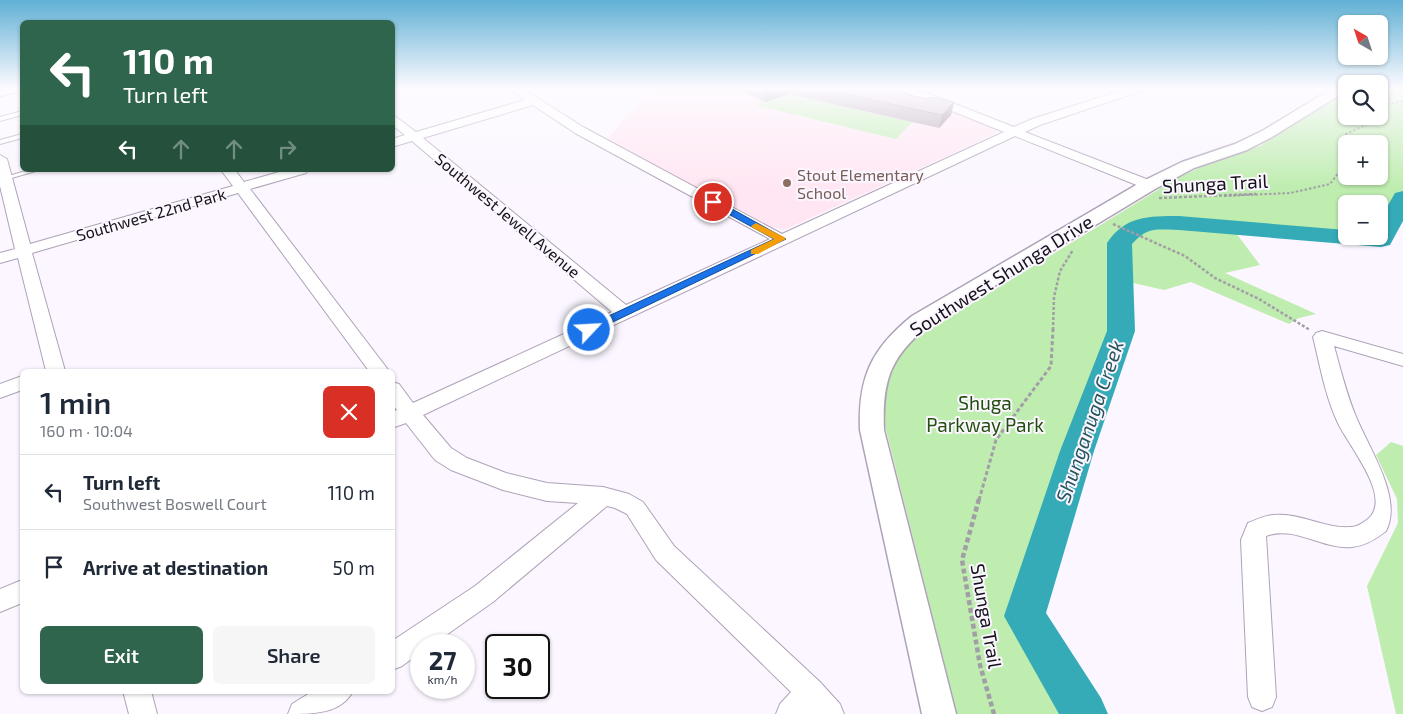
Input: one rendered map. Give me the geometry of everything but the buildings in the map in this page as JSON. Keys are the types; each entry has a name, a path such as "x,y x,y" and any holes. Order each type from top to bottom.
{"street":[{"name":"Southwest Jewell Avenue","path":"396,121 624,313"},
{"path":"395,142 467,121"},
{"path":"566,121 781,239"},
{"path":"987,121 1151,193"},
{"path":"402,417 781,239 1038,121"},
{"name":"Southwest Shunga Drive","path":"935,710 872,430 870,406 872,389 877,372 887,352 920,321 1151,193 1188,165 1241,147 1288,121"},
{"path":"2,168 54,369"},
{"path":"229,172 377,369"},
{"name":"Southwest 22nd Park","path":"0,258 295,172"},
{"path":"1322,337 1403,360"},
{"path":"1262,696 1253,540 1256,530 1265,524 1280,523 1353,539 1374,530 1385,516 1388,505 1382,480 1347,421 1322,337"},
{"path":"0,391 20,384"},
{"path":"395,397 402,417 430,440 443,454 459,464 503,482 547,492 603,496 620,500 635,508 665,553 810,692 830,714"},
{"path":"395,656 484,594 603,496"},
{"path":"0,601 20,592"},
{"path":"790,714 810,692"},
{"path":"139,694 143,714"},
{"path":"302,714 334,694"}],"lane":[{"path":"0,142 20,137"},
{"path":"2,168 20,169"}],"path":[{"path":"1346,135 1365,125"},
{"name":"Shunga Trail","path":"1151,193 1161,197 1290,193 1330,184 1338,173"},
{"path":"1118,218 1111,223 1180,254 1215,278 1259,299 1322,337"},
{"name":"Shunga Trail","path":"994,714 980,665 962,560 996,440 1051,366 1054,297 1060,272 1071,251 1077,246"}],"shaded area":[{"name":"Stout Elementary School","path":"622,121 977,121 998,130 997,133 784,230 770,226 607,140"}],"green space":[{"path":"823,121 912,122 896,139"},
{"name":"Shuga Parkway Park","path":"1299,121 1338,121 1338,125 1388,125 1388,121 1403,121 1403,198 1388,227 1388,195 1338,195 1338,237 1233,229 1260,265 1225,273 1316,314 1299,318 1289,324 1191,282 1164,290 1120,280 1121,331 1077,451 1025,616 1085,714 957,714 885,426 885,394 894,363 907,346 932,328 1179,177 1210,163 1260,146"},
{"path":"1391,442 1403,446 1403,714 1396,714 1367,586 1398,523 1397,499 1376,455"}],"waterway":[{"name":"Shunganuga Creek","path":"1085,714 1025,616 1077,451 1121,331 1119,243 1134,228 1154,223 1179,223 1381,240 1403,198"}],"slow traffic":[{"path":"754,252 781,239 756,226"}],"place":[{"name":"Stout Elementary School","path":"787,183"}],"route":[{"path":"589,330 781,239 713,202"}]}
